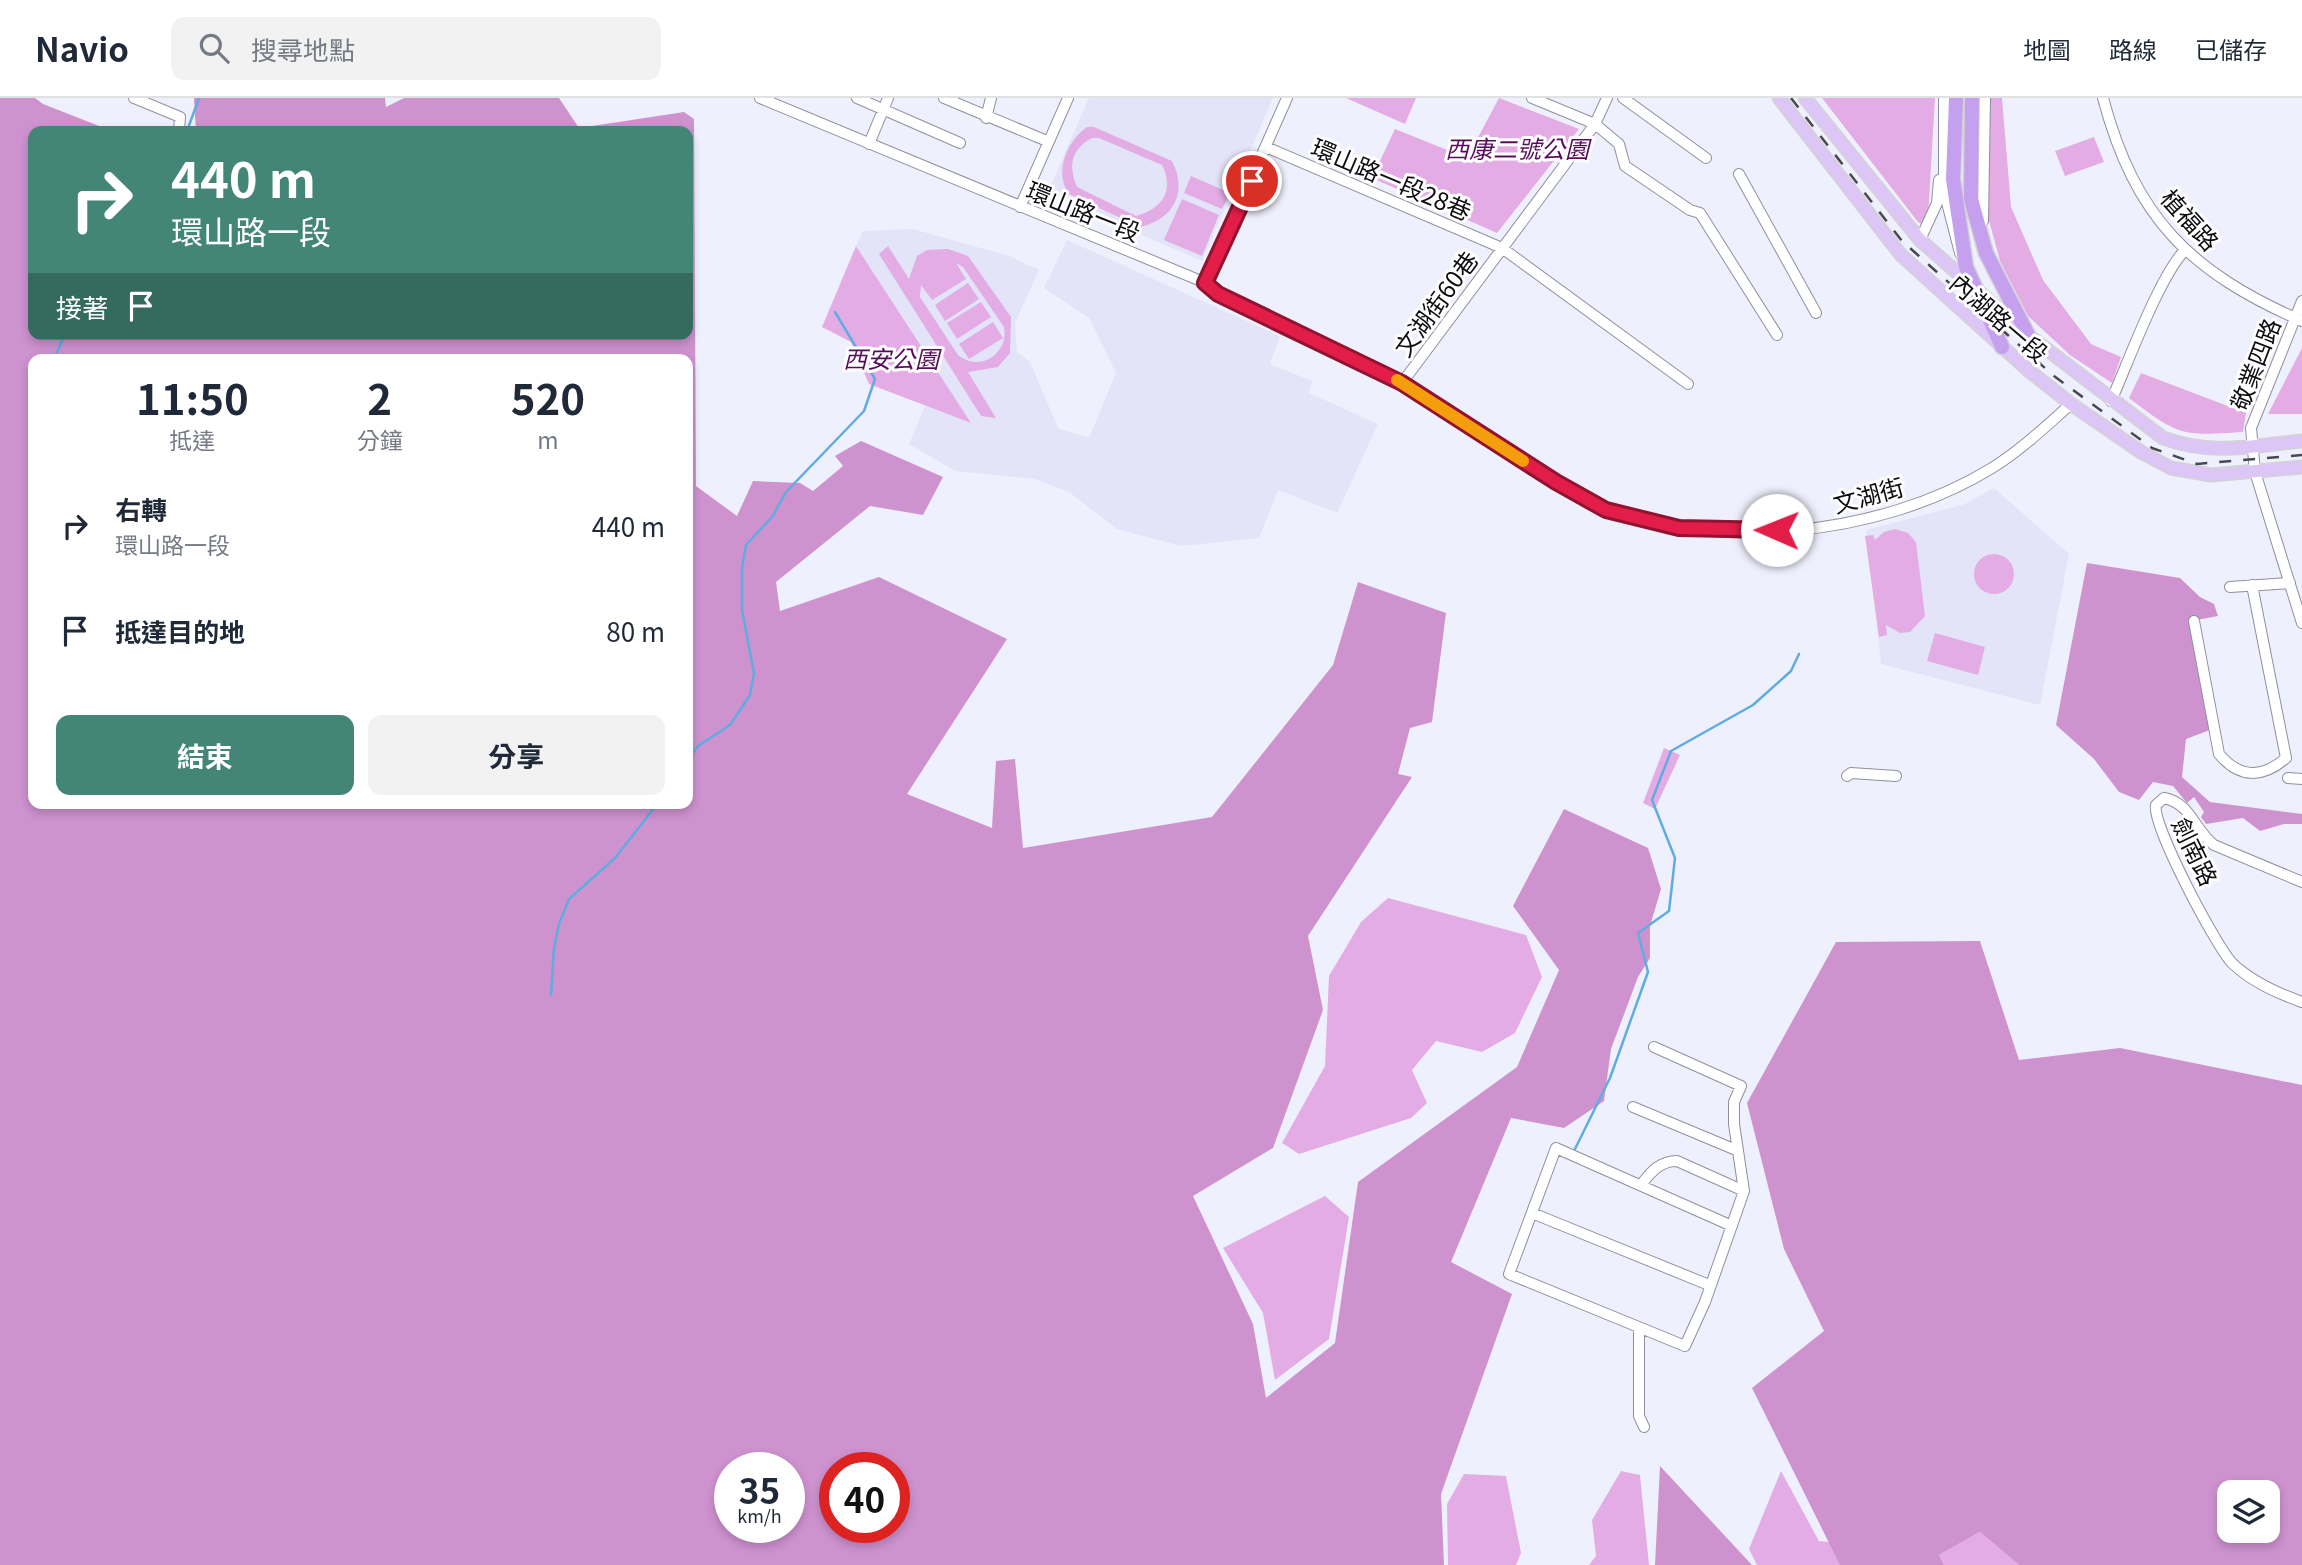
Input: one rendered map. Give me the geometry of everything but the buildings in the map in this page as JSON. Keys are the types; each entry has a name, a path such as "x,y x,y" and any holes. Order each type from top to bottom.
{"highway":[{"path":"1956,98 1954,179 1966,267 1972,286 2002,347"},
{"path":"1972,98 1971,200 1986,253 2028,335"}],"main road":[{"name":"內湖路一段","path":"1779,98 1901,255 2002,347 2071,404 2141,452 2171,468 2211,475 2302,467"},
{"name":"內湖路一段","path":"1805,98 1920,240 2028,335 2111,401 2163,438 2189,447 2214,450 2302,441"}],"street":[{"path":"135,98 180,117 179,126"},
{"name":"環山路一段","path":"760,98 1205,283"},
{"path":"857,98 960,143"},
{"path":"869,144 888,98"},
{"path":"944,98 986,118 1047,141"},
{"path":"986,118 991,98"},
{"path":"1020,207 1068,98"},
{"path":"1205,283 1287,98"},
{"path":"1532,98 1595,124 1619,144 1625,166 1690,210 1700,213 1777,335"},
{"name":"文湖街60巷","path":"1402,383 1595,124 1607,98"},
{"path":"1623,98 1706,158"},
{"path":"1920,240 1937,203 1944,98"},
{"path":"1985,98 1981,204 1986,253"},
{"name":"植福路","path":"2103,98 2131,178 2149,208 2185,250 2239,292 2298,319"},
{"path":"1943,123 1944,191 1955,240 1966,267"},
{"name":"環山路一段28巷","path":"1266,147 1502,248 1688,384"},
{"path":"1739,174 1816,313"},
{"path":"2111,401 2157,299 2177,259 2185,250"},
{"name":"文湖街","path":"1205,283 1218,294 1402,383 1585,500 1606,510 1679,528 1804,531 1909,508 1989,470 2071,404"},
{"name":"敬業四路","path":"2302,301 2298,319 2251,428 2255,472 2302,623"},
{"path":"2230,587 2290,583"},
{"path":"2194,621 2218,754 2231,768 2253,774 2275,767 2286,758 2252,585"},
{"path":"1847,776 1851,773 1895,776"},
{"path":"2288,778 2302,779"},
{"name":"劍南路","path":"2302,882 2214,845 2205,838 2183,805 2174,800 2159,800 2154,812 2168,849 2231,962 2263,986 2302,1002"},
{"path":"1654,1047 1741,1086 1734,1102 1736,1150 1744,1191 1732,1226 1709,1285 1705,1302 1685,1346 1509,1274 1556,1148 1732,1226"},
{"path":"1633,1107 1736,1150"},
{"path":"1642,1184 1650,1173 1667,1161 1677,1161 1744,1191"},
{"path":"1532,1213 1709,1285"},
{"path":"1639,1329 1639,1416 1644,1427"}],"shaded area":[{"path":"0,98 35,98 43,104 99,126 28,126 28,340 693,340 693,126 592,126 684,112 694,119 696,486 737,516 753,481 800,483 813,491 843,466 835,456 861,441 943,477 923,515 870,506 776,582 780,611 879,577 1007,639 907,794 992,828 996,761 1015,759 1023,848 1212,817 1333,665 1358,582 1446,613 1432,722 1410,728 1398,774 1412,777 1308,936 1323,1010 1273,1148 1193,1196 1253,1324 1266,1398 1335,1343 1358,1182 1517,1067 1559,970 1513,906 1564,809 1648,848 1661,889 1650,926 1650,958 1638,977 1611,1049 1604,1101 1564,1128 1511,1118 1451,1262 1512,1294 1441,1494 1444,1565 0,1565"},
{"path":"194,98 385,98 386,107 404,98 559,98 578,126 196,126"},
{"path":"1089,98 1273,98 1202,261 1047,194"},
{"path":"913,229 1009,256 1039,270 1015,323 1017,352 1030,362 1058,428 1089,438 1116,373 1089,318 1044,288 1067,240 1280,336 1270,364 1312,381 1309,393 1378,424 1337,513 1278,490 1259,538 1181,546 1117,529 1069,492 1035,479 955,471 909,444 925,406 970,422 856,246 863,231"},
{"path":"1994,488 2069,554 2040,705 1881,664 1866,530 1965,504"},
{"path":"2087,563 2180,578 2200,597 2214,604 2218,616 2191,621 2210,730 2186,739 2182,777 2210,802 2302,814 2302,824 2284,824 2260,831 2243,818 2206,824 2201,817 2204,812 2194,797 2187,803 2173,786 2153,782 2139,800 2119,792 2094,759 2056,725"},
{"path":"1980,941 2019,1060 2120,1048 2302,1085 2302,1565 2019,1565 1980,1532 1939,1555 1944,1565 1840,1565 1752,1388 1824,1331 1784,1249 1747,1103 1836,942"},
{"path":"1660,1466 1752,1565 1655,1565"}],"green space":[{"path":"1346,98 1416,98 1405,124"},
{"name":"西康二號公園","path":"1499,98 1579,129 1497,233 1372,178 1395,129 1467,158"},
{"path":"1822,98 1935,98 1928,218 1924,225 1918,222"},
{"path":"1989,98 2002,98 2011,207 2043,280 2091,344 2121,357 2112,383 2070,355 2028,316 2000,261 1987,213"},
{"path":"1087,127 1094,127 1172,161 1179,183 1175,203 1169,211 1162,218 1140,227 1069,194 1063,177 1064,158","holes":["1099,138 1162,165 1166,174 1166,191 1164,198 1153,209 1136,216 1077,187 1073,159 1085,142"]},
{"path":"2094,137 2104,162 2065,176 2055,151"},
{"path":"1191,176 1230,193 1222,209 1184,193"},
{"path":"1182,199 1219,215 1202,256 1164,240"},
{"name":"西安公園","path":"856,246 971,423 869,384 851,342 822,327"},
{"path":"888,246 909,279 917,256 927,250 948,249 968,256 1011,317 1010,353 998,367 968,372 996,418 981,416 879,254","holes":["956,263 963,267 1004,327 1002,345 991,358 984,361 966,360 958,355 920,297 921,285 932,300 966,279"]},
{"path":"968,283 979,299 945,321 935,305"},
{"path":"981,302 991,317 957,339 947,323"},
{"path":"993,322 1003,338 969,359 959,344"},
{"path":"2302,348 2302,414 2268,414"},
{"path":"2141,373 2246,413 2243,432 2206,434 2171,427 2129,398"},
{"path":"1895,529 1908,533 1916,542 1925,616 1910,632 1900,633 1886,625 1887,635 1879,637 1865,536 1873,535 1875,540 1884,532"},
{"path":"1994,554 2008,560 2014,574 2008,588 1994,594 1980,588 1974,574 1980,560"},
{"path":"1935,633 1985,647 1978,675 1927,661"},
{"path":"1664,748 1680,755 1655,809 1643,803"},
{"path":"1388,898 1526,935 1542,977 1515,1033 1482,1052 1436,1041 1412,1070 1427,1103 1411,1118 1299,1154 1282,1143 1325,1066 1329,976 1361,922"},
{"path":"1325,1196 1349,1217 1329,1339 1275,1380 1263,1313 1223,1248"},
{"path":"1621,1471 1640,1475 1649,1565 1589,1565 1596,1556 1592,1520"},
{"path":"1781,1471 1819,1541 1900,1550 1908,1565 1757,1565 1749,1549"},
{"path":"1464,1474 1506,1476 1521,1553 1516,1565 1448,1565 1447,1504"},
{"path":"1980,1532 2019,1565 1944,1565 1939,1555"}],"waterway":[{"path":"189,126 199,98"},
{"path":"693,752 698,746 730,725 750,695 754,673 742,610 742,568 746,545 772,517 786,492 864,411 875,379 835,312"},
{"path":"56,354 62,340"},
{"path":"1575,1149 1610,1078 1648,972 1638,933 1669,911 1675,858 1652,800 1671,751 1753,705 1791,671 1799,654"},
{"path":"551,995 554,948 559,924 569,899 615,858 653,809"}],"railway":[{"path":"1791,98 1902,241 2054,376 2152,448 2197,464 2302,455"}],"slow traffic":[{"path":"1397,380 1523,461"}],"route":[{"path":"1252,181 1205,283 1218,294 1402,383 1556,482 1606,510 1679,528 1777,530"}]}
